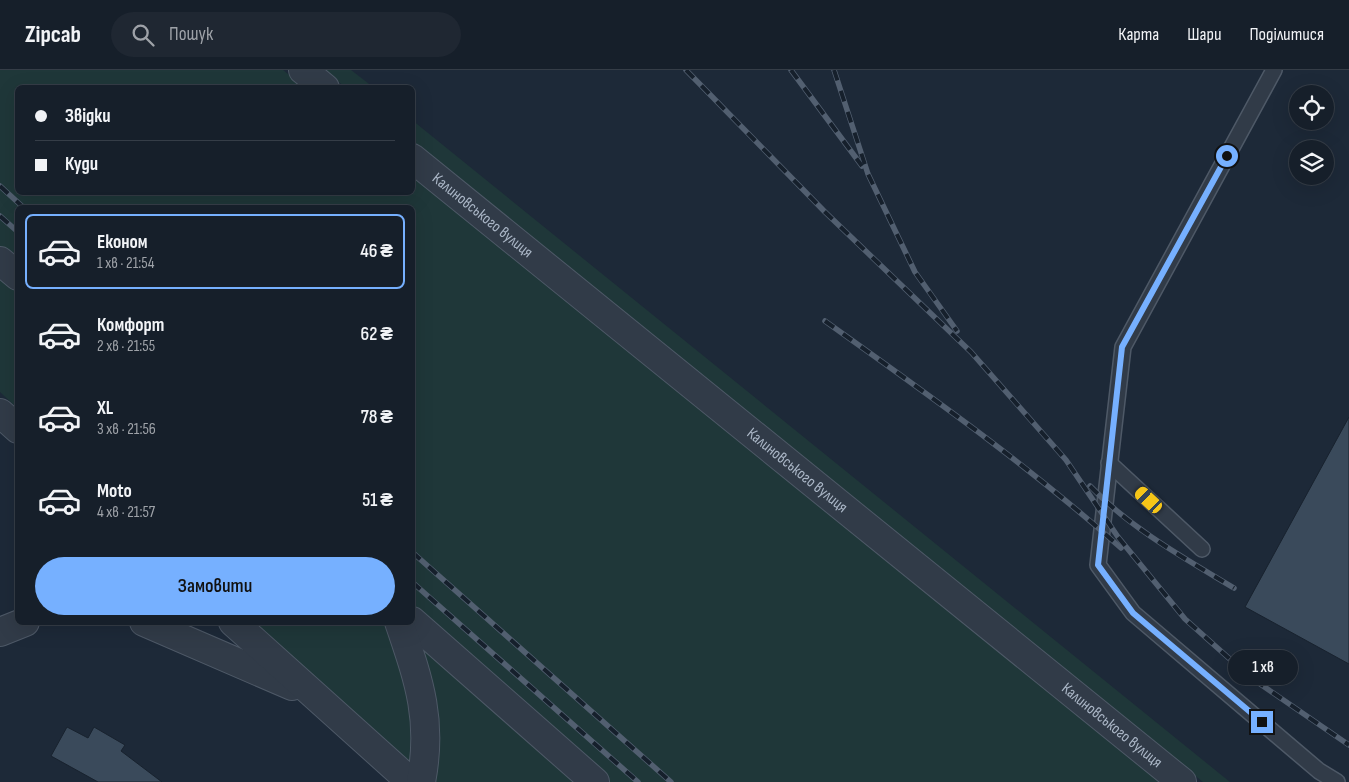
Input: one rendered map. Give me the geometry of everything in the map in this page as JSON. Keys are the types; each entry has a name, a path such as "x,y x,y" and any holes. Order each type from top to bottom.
{"street":[{"path":"303,70 321,85"},
{"name":"Калиновського вулиця","path":"415,160 1182,782"},
{"path":"0,261 15,274"},
{"path":"0,413 15,426"},
{"path":"415,624 595,782"},
{"path":"0,632 18,625"},
{"path":"151,625 314,696"},
{"path":"236,625 411,782"},
{"path":"401,625 420,686 426,720 426,754 421,782"}],"lane":[{"path":"1274,70 1122,347 1098,565 1133,613 1319,771 1337,782"},
{"path":"1109,463 1202,549"}],"green space":[{"path":"0,70 283,70 302,85 15,85 15,195 415,195 415,177 1161,782 431,782 256,625 415,625 415,205 15,205 15,406 0,392"},
{"path":"324,70 351,70 370,85 343,85"},
{"path":"415,122 1230,782 1203,782 415,144"}],"building":[{"path":"1349,417 1349,664 1245,607"},
{"path":"67,727 88,738 94,727 125,745 121,751 162,782 98,782 51,756"}],"railway":[{"path":"686,70 825,212 971,352 1066,460 1118,537 1185,619 1250,677 1349,745"},
{"path":"791,70 862,166"},
{"path":"834,70 868,174 915,272 957,331"},
{"path":"0,186 21,205"},
{"path":"0,216 15,229"},
{"path":"825,321 1013,459 1121,548"},
{"path":"1090,486 1140,529 1177,554 1234,588"},
{"path":"415,555 671,782"},
{"path":"415,585 638,782"}],"route":[{"path":"1227,156 1122,347 1098,565 1133,613 1262,722"}]}
